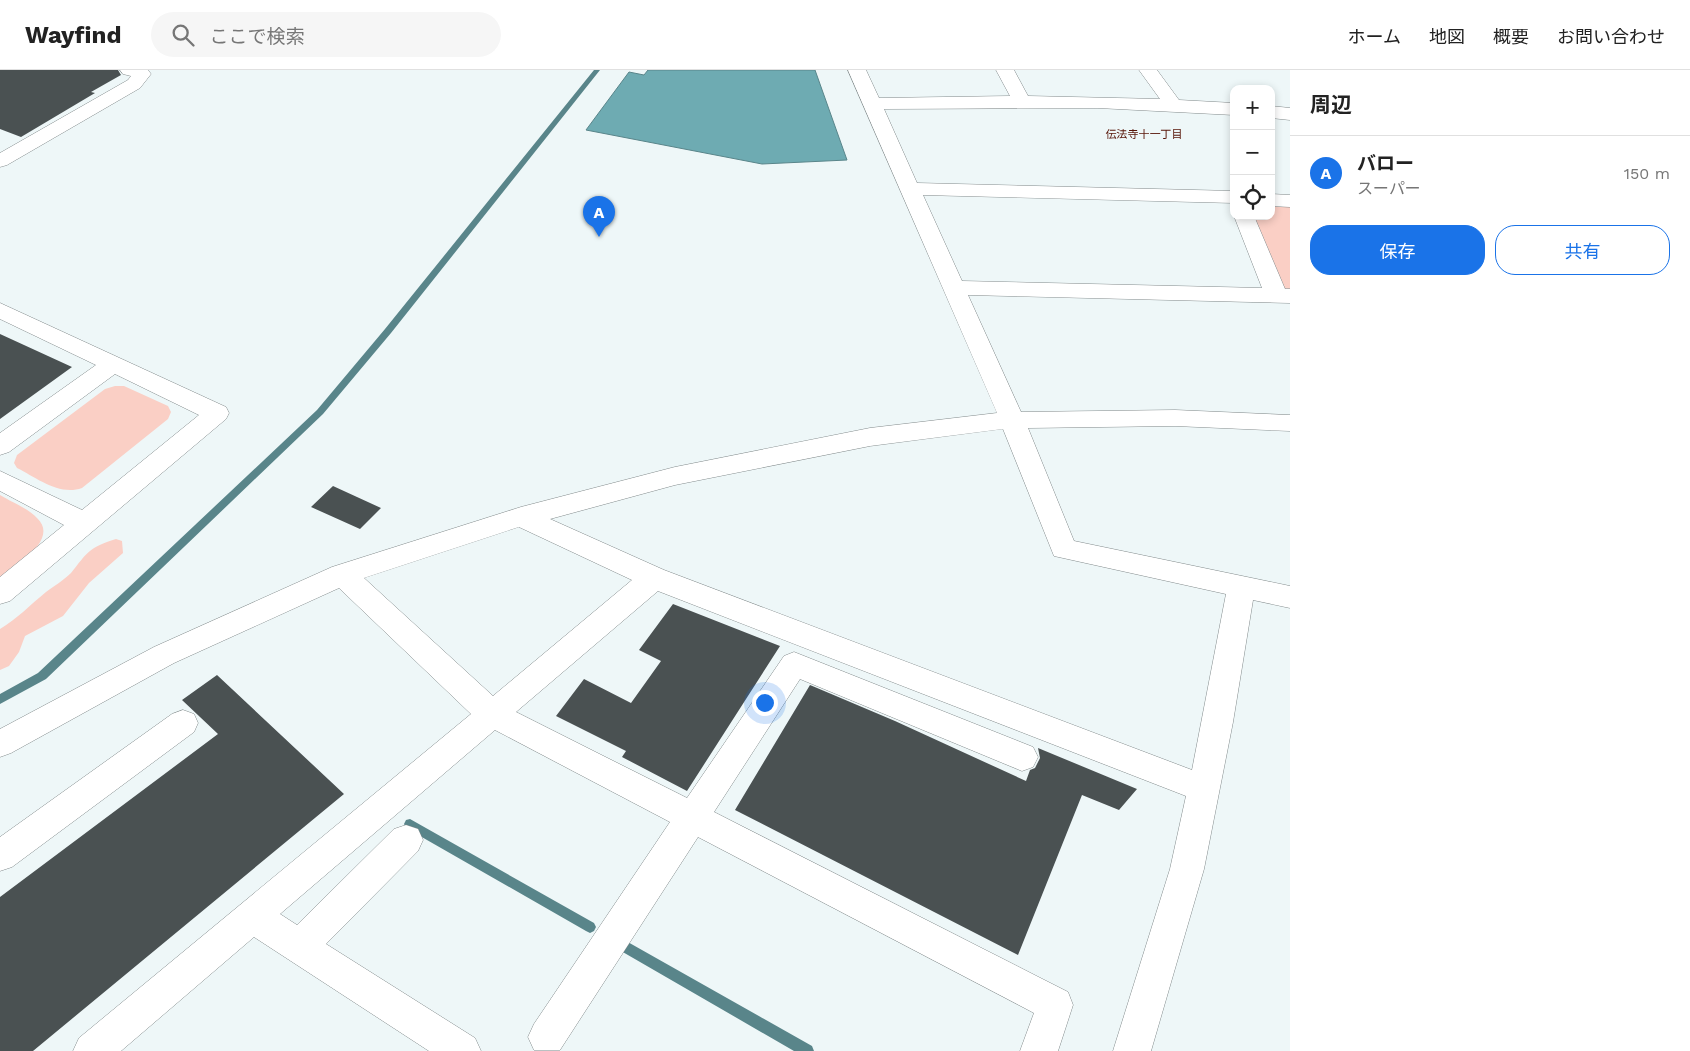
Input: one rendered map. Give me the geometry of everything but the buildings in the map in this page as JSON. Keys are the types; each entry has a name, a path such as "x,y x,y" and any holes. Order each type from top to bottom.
{"street":[{"path":"0,161 134,84 142,74 129,70"},
{"path":"857,70 1012,420 1064,549 1290,597"},
{"path":"1005,70 1022,101"},
{"path":"1148,70 1173,104"},
{"path":"871,104 1022,101 1173,104 1230,109"},
{"path":"1275,112 1290,114"},
{"path":"910,190 1230,197"},
{"path":"1275,200 1290,201"},
{"path":"954,288 1283,296 1246,220"},
{"path":"0,310 217,413 0,593"},
{"path":"0,446 113,364"},
{"path":"0,744 164,656 342,574 520,517 675,476 860,439 1012,420 1175,418 1290,422"},
{"path":"0,480 84,524"},
{"path":"520,517 654,578 1204,789"},
{"path":"342,574 492,714 1055,1004 1039,1051"},
{"path":"92,1051 654,578"},
{"path":"1132,1051 1187,869 1204,789 1241,586"},
{"path":"547,1037 794,664 1022,757"},
{"path":"0,856 183,723"},
{"path":"299,947 406,840"},
{"path":"252,916 462,1051"}],"shaded area":[{"path":"1275,203 1290,205 1290,289 1279,288 1254,220 1275,220"},
{"path":"124,386 168,406 171,412 168,419 82,488 65,490 57,488 17,468 14,463 17,455 105,389"},
{"path":"0,495 33,514 43,526 43,535 33,552 0,580"},
{"path":"116,539 122,541 123,553 89,583 63,616 25,636 19,652 9,666 0,670 0,629 68,576 94,548"}],"water":[{"path":"648,70 815,70 847,160 762,164 586,130 629,72 644,75"}],"waterway":[{"path":"0,699 42,676 320,412 388,331 597,70"},
{"path":"410,824 590,927"},
{"path":"626,947 807,1051"}],"place":[{"name":"バロー","path":"599,237"}],"district":[{"name":"伝法寺十一丁目","path":"1144,134"}]}
